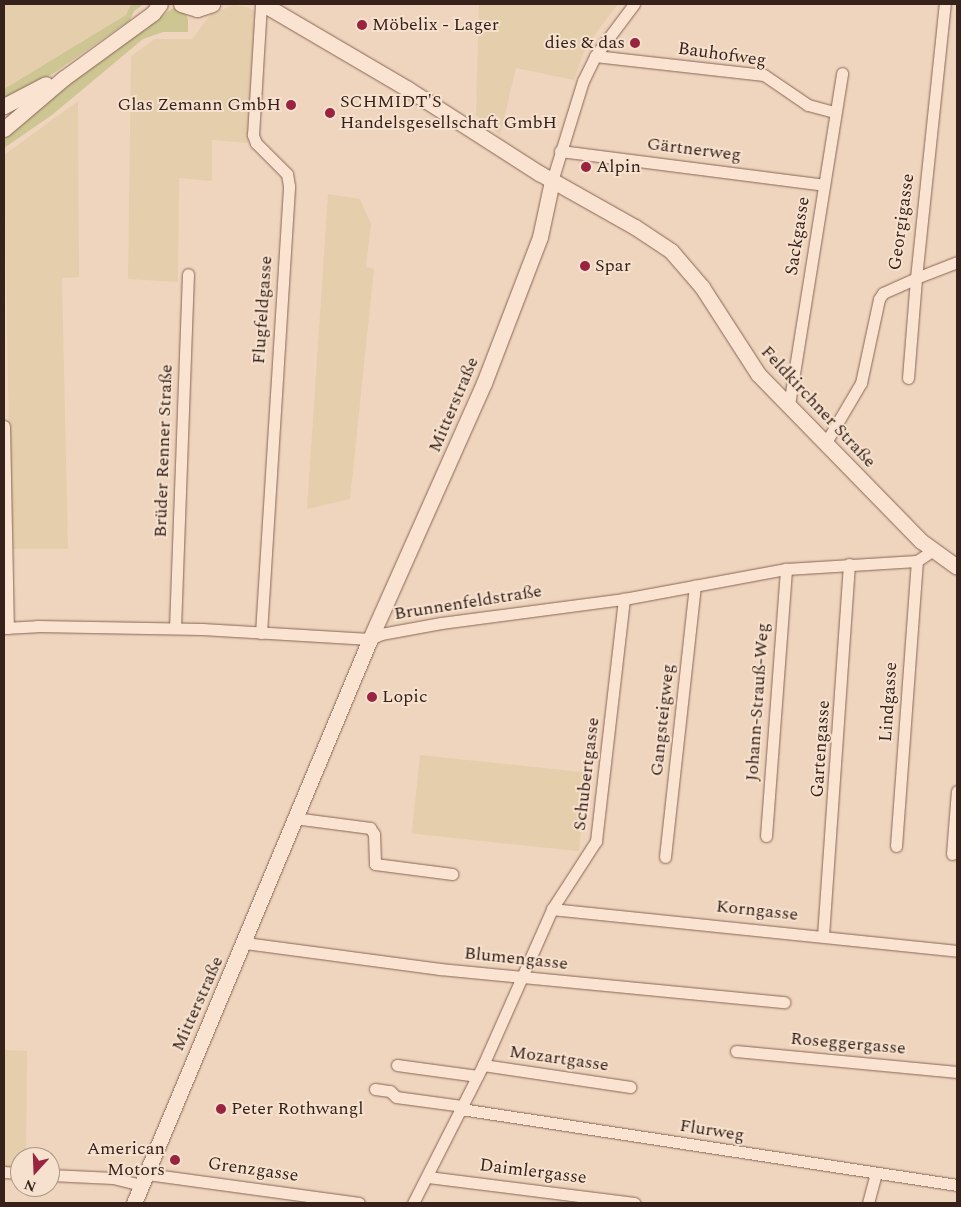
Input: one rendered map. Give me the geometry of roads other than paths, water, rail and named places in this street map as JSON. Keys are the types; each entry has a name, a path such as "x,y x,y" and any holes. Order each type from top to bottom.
{"main road":[{"path":"4,129 64,78 157,8 179,4 197,9 212,4"},
{"name":"Feldkirchner Straße","path":"262,4 408,89 552,181 635,227 681,260 702,287 758,374 932,551 957,567"},
{"path":"4,106 40,86 64,78"},
{"path":"4,118 33,104"},
{"name":"Mitterstraße","path":"134,1203 245,943 294,818 370,639 484,383 540,237 552,181"}],"street":[{"name":"Flugfeldgasse","path":"261,633 288,186 287,174 256,143 253,135 262,4"},
{"name":"Mitterstraße","path":"552,181 560,151 595,56 634,4"},
{"name":"Georgigasse","path":"825,444 861,382 879,299 883,293 916,278 945,4"},
{"name":"Bauhofweg","path":"595,56 764,75 808,105 835,112"},
{"name":"Sackgasse","path":"789,405 842,73"},
{"name":"Gärtnerweg","path":"560,151 824,185"},
{"path":"908,378 916,278 957,262"},
{"name":"Brüder Renner Straße","path":"175,628 188,274"},
{"path":"4,426 6,628"},
{"path":"917,561 932,551"},
{"name":"Brunnenfeldstraße","path":"6,628 175,628 370,639 441,623 624,599 786,569 917,561"},
{"name":"Lindgasse","path":"896,846 917,561"},
{"name":"Gartengasse","path":"823,936 849,564"},
{"name":"Johann-Strauß-Weg","path":"766,836 786,569"},
{"name":"Gangsteigweg","path":"665,857 695,586"},
{"name":"Schubertgasse","path":"413,1203 428,1177 480,1070 552,909 596,841 624,599"},
{"path":"952,854 957,791"},
{"path":"294,818 370,828 374,834 375,864 452,874"},
{"name":"Korngasse","path":"552,909 957,951"},
{"name":"Blumengasse","path":"245,943 522,978 784,1002"},
{"name":"Roseggergasse","path":"736,1051 957,1072"},
{"path":"397,1065 480,1070"},
{"name":"Mozartgasse","path":"480,1070 630,1087"},
{"name":"Flurweg","path":"375,1089 390,1090 396,1096 462,1108 876,1174 957,1185"},
{"path":"868,1203 876,1174"},
{"name":"Grenzgasse","path":"60,1175 144,1179 356,1203"},
{"name":"Daimlergasse","path":"428,1177 634,1203"}],"place":[{"name":"Möbelix - Lager","path":"362,25"},
{"name":"dies & das","path":"635,43"},
{"name":"Glas Zemann GmbH","path":"291,105"},
{"name":"SCHMIDT'S Handelsgesellschaft GmbH","path":"330,113"},
{"name":"Alpin","path":"586,167"},
{"name":"Spar","path":"585,266"},
{"name":"Lopic","path":"372,697"},
{"name":"Peter Rothwangl","path":"221,1109"},
{"name":"American Motors","path":"175,1160"}]}
